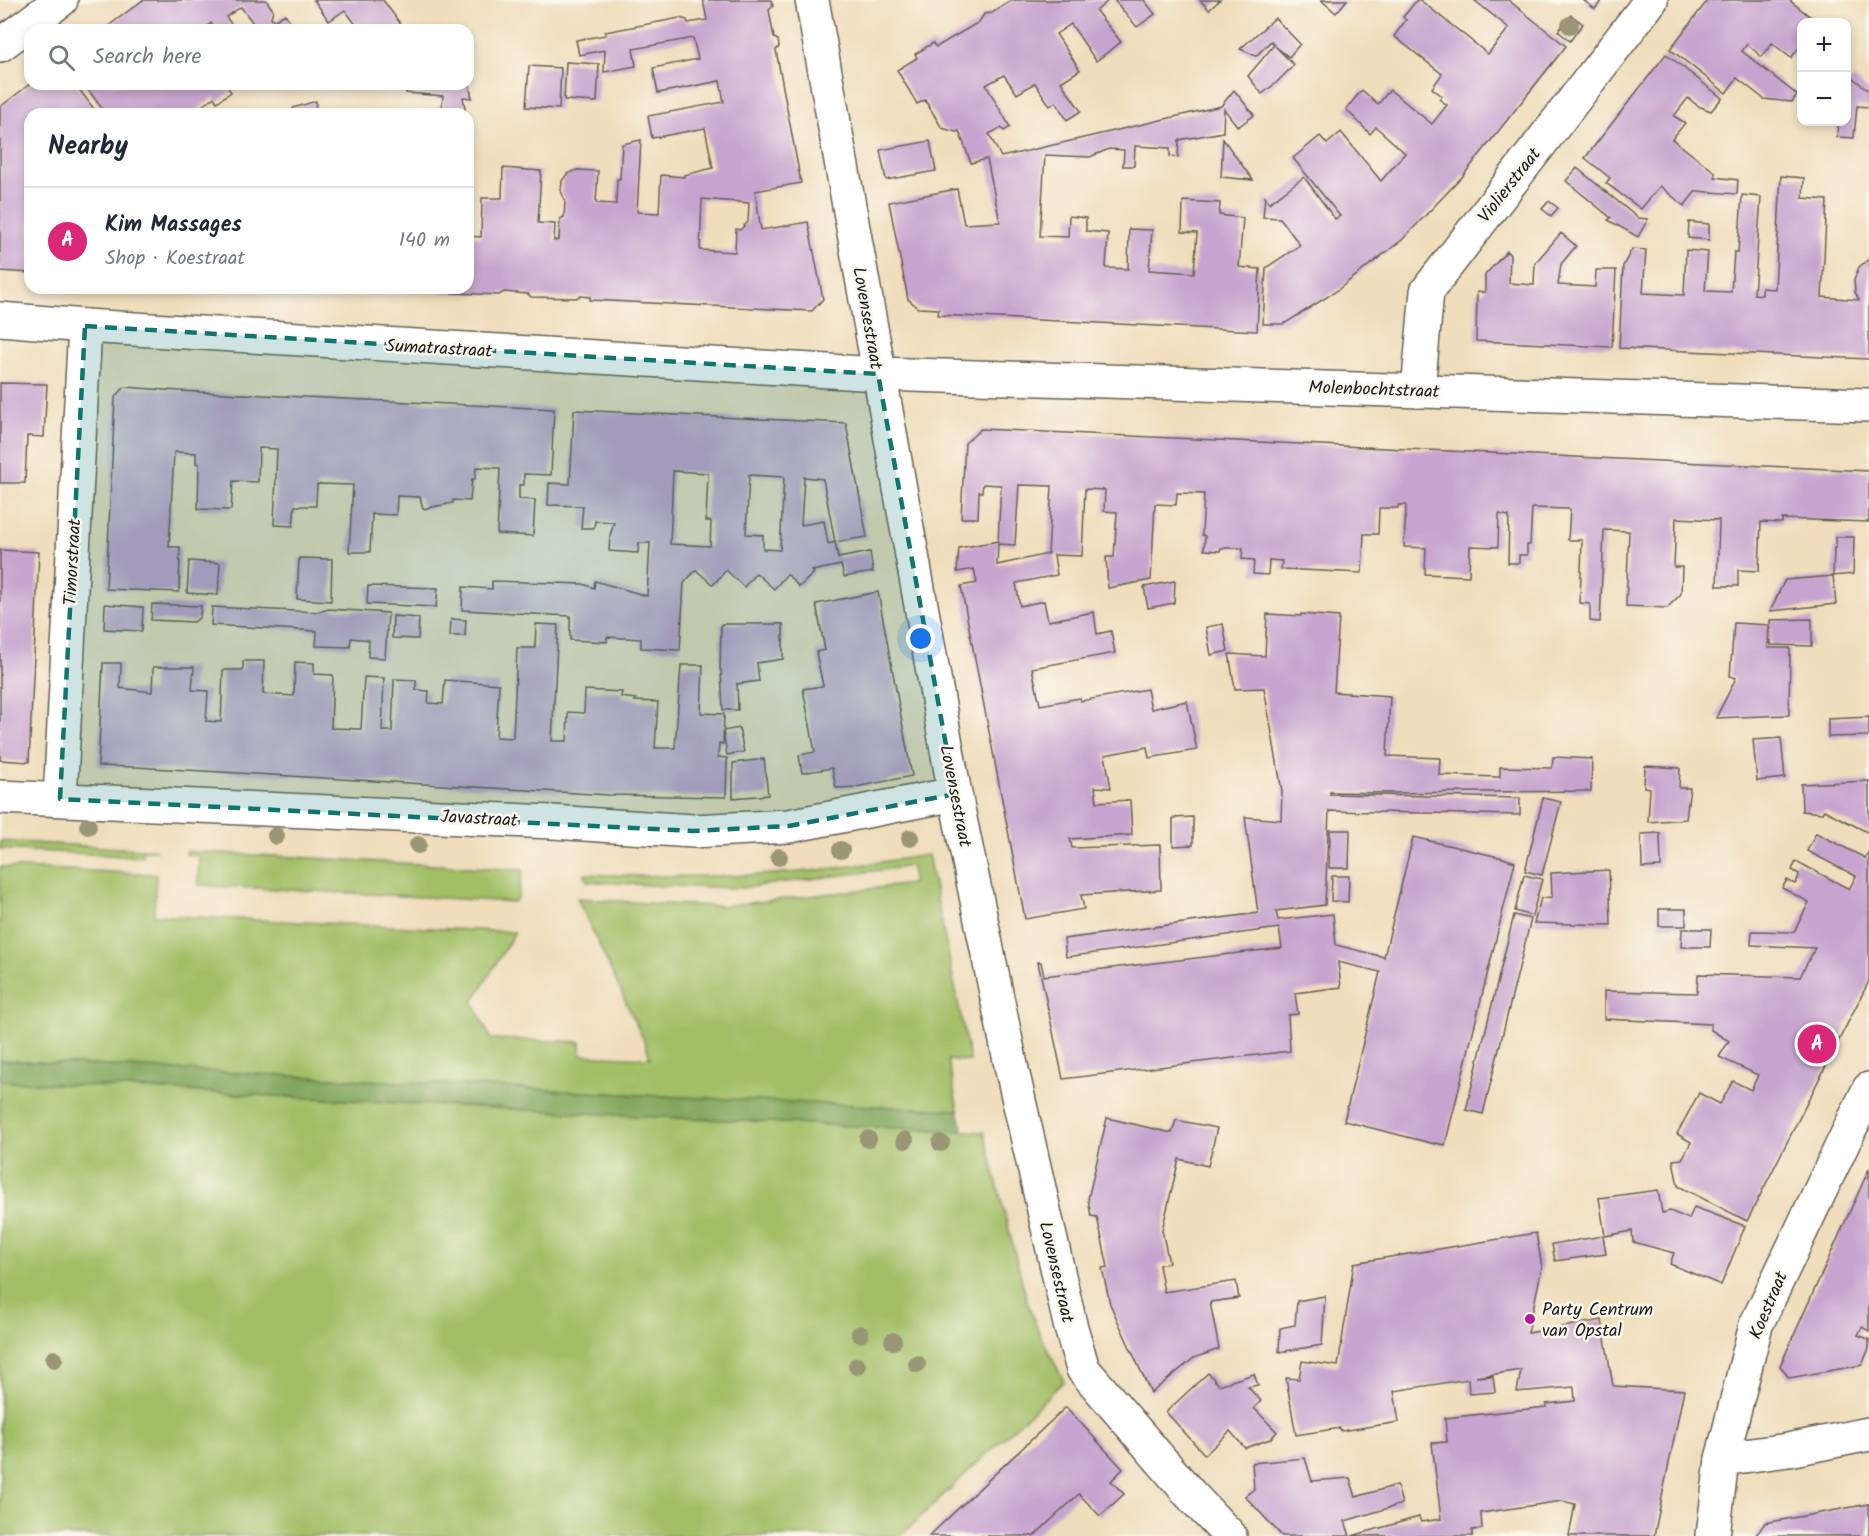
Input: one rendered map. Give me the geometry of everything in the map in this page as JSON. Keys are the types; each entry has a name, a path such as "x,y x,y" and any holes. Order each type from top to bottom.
{"street":[{"path":"28,24 61,0"},
{"name":"Violierstraat","path":"1418,391 1427,291 1652,0"},
{"name":"Lovensestraat","path":"816,1 878,374 955,794 1046,1224 1070,1324 1083,1369 1190,1494 1230,1536"},
{"path":"0,45 24,27"},
{"name":"Sumatrastraat","path":"0,319 878,374"},
{"name":"Timorstraat","path":"60,799 85,326"},
{"name":"Molenbochtstraat","path":"878,374 1869,405"},
{"name":"Javastraat","path":"0,797 552,822 693,831 789,826 955,794"},
{"name":"Koestraat","path":"1713,1536 1722,1459 1756,1325 1869,1089"},
{"path":"1722,1459 1788,1450 1869,1434"}],"highlighted area":[{"path":"85,326 878,374 955,794 789,826 693,831 60,799"}],"green space":[{"path":"0,841 157,850 143,850 142,857 0,849"},
{"path":"186,851 523,870 518,897 514,902 198,885 199,856 186,854"},
{"path":"928,855 970,1061 948,1060 958,1110 0,1060 0,867 156,874 154,915 515,932 473,1002 491,1039 581,1042 581,1055 650,1058 577,898 723,906 912,884 912,866 742,888 587,881 585,874 762,875 840,868"},
{"path":"0,1060 958,1110 963,1131 639,1116 0,1081"},
{"path":"0,1081 639,1116 984,1132 1027,1301 1039,1333 1064,1381 900,1536 0,1536"}],"building":[{"path":"143,0 266,0 273,10 271,17 274,21 285,14 292,24 254,24 241,7 226,17 231,24 111,24"},
{"path":"314,0 383,0 401,24 356,24 345,10 329,21"},
{"path":"703,0 771,0 773,6 769,10 774,38 778,40 779,47 776,50 801,183 755,191 761,230 808,222 823,299 812,311 590,300 590,297 580,296 576,298 531,297 528,294 504,292 499,295 474,294 474,236 481,237 482,198 502,198 503,168 541,171 538,223 555,224 554,241 559,240 560,219 564,217 565,201 561,191 562,181 567,174 577,170 598,171 596,203 616,204 622,144 641,140 637,212 659,213 661,175 684,177 684,175 713,168 705,128 652,138 648,116 724,102 720,81 658,93 653,68 698,59 693,38 633,49 636,66 604,72 605,50 579,55 576,40 606,35 605,32 680,18 687,20 688,23 707,20","holes":["702,199 749,203 748,222 740,230 736,229 735,252 700,250"]},
{"path":"1012,0 1109,0 1096,11 1121,42 1096,61 1071,24 1056,34 1080,70 1061,82 1081,111 1067,120 1056,102 1050,106 1035,83 1017,94 1004,75 986,85 1010,127 1004,131 1001,128 989,134 1001,157 1221,106 1234,90 1254,115 1238,127 1224,109 1223,132 1179,140 1178,157 1170,156 1170,148 1135,146 1134,166 1123,166 1124,150 1109,149 1090,157 1045,155 1040,236 1068,237 1069,216 1086,218 1086,231 1108,233 1106,268 1128,269 1129,229 1152,230 1149,270 1194,273 1197,233 1182,232 1183,201 1220,203 1219,215 1243,218 1239,267 1260,269 1257,331 938,315 939,309 918,308 908,299 889,202 957,189 964,224 1000,222 987,159 971,163 959,131 942,128 925,100 917,104 897,70 917,58 915,54 933,43 936,47 938,46 979,22 984,14 992,13"},
{"path":"1114,0 1144,0 1155,14 1137,27"},
{"path":"1200,0 1220,0 1209,10"},
{"path":"1321,0 1347,0 1336,13"},
{"path":"1417,0 1420,0 1488,54 1509,28 1474,0 1508,0 1566,46 1462,177 1403,239 1335,292 1284,324 1263,324 1266,268 1300,245 1280,218 1263,217 1265,196 1269,203 1304,177 1335,219 1340,216 1293,158 1320,136 1327,144 1341,132 1381,181 1405,153 1376,127 1370,134 1346,109 1362,90 1378,104 1390,90 1432,124 1447,105 1439,99 1442,96 1432,88 1442,74 1394,36 1406,20 1403,17"},
{"path":"1583,0 1602,0 1595,9"},
{"path":"1708,0 1789,0 1812,18 1797,18 1797,50 1791,58 1772,43 1762,57 1747,44 1742,51 1797,95 1792,102 1764,99 1737,78 1726,93 1670,49"},
{"path":"1571,15 1583,24 1570,41 1558,31"},
{"path":"1275,18 1300,44 1289,57 1275,46 1294,65 1262,94 1248,76 1274,45 1271,41 1256,56 1240,49"},
{"path":"1666,54 1722,98 1711,111 1698,106 1688,98 1674,116 1685,123 1672,139 1715,172 1715,177 1738,180 1737,194 1696,191 1684,206 1660,186 1641,209 1606,183 1610,178 1585,158"},
{"path":"566,62 599,64 597,102 564,100"},
{"path":"529,66 561,68 559,109 526,107"},
{"path":"1853,78 1869,91 1869,107 1857,106 1854,138 1837,137 1838,126 1851,126 1851,80"},
{"path":"24,89 80,90 93,108 24,108 24,273 0,271 0,107"},
{"path":"88,90 230,90 231,92 217,102 214,97 199,108 102,108"},
{"path":"406,90 470,90 472,98 463,97 465,108 442,108 443,96 406,93"},
{"path":"316,101 315,108 293,108"},
{"path":"1223,139 1253,180 1221,177"},
{"path":"930,141 936,171 886,180 880,150"},
{"path":"1577,168 1638,218 1648,219 1638,237 1608,220 1611,218 1566,181"},
{"path":"1781,176 1804,178 1803,198 1827,200 1822,297 1859,300 1855,292 1854,280 1859,267 1869,259 1869,359 1619,348 1623,266 1632,249 1646,250 1643,293 1684,295 1686,250 1708,252 1705,291 1731,292 1734,252 1738,252 1742,195 1761,197 1754,294 1762,295 1762,288 1775,289"},
{"path":"1549,201 1558,208 1551,216 1542,209"},
{"path":"1689,222 1709,224 1709,240 1688,238"},
{"path":"1561,233 1576,246 1561,264 1558,285 1595,287 1596,270 1616,270 1612,347 1476,341 1477,292 1485,292 1485,275 1507,251 1510,255 1509,283 1534,285 1535,263"},
{"path":"0,383 47,384 44,437 27,436 25,483 0,483"},
{"path":"125,387 554,409 551,475 524,474 524,485 519,485 519,499 535,500 533,536 497,534 500,468 476,467 475,479 472,479 470,501 453,500 453,503 423,509 420,497 397,496 396,515 372,514 370,552 349,552 353,485 317,484 316,506 295,506 293,526 274,525 277,449 259,448 258,482 233,481 231,510 198,509 199,464 196,463 196,453 174,452 169,547 180,547 179,592 106,589 115,397"},
{"path":"574,410 846,423 867,537 835,542 838,558 870,552 873,572 844,577 841,565 812,571 814,573 799,587 787,574 774,589 756,573 744,587 726,570 713,585 696,570 684,583 680,650 641,648 641,639 607,637 607,642 570,640 570,616 462,610 463,587 492,589 492,581 583,584 594,588 595,581 647,596 650,543 639,543 638,553 609,551 614,522 595,521 594,528 581,528 583,506 548,505 549,483 570,484","holes":["673,471 708,473 706,521 711,521 710,546 670,544","749,475 784,477 780,550 763,549 763,535 746,534","804,477 823,479 835,542 828,544 824,521 801,525"]},
{"path":"981,429 1869,471 1869,522 1782,519 1782,523 1761,522 1759,571 1738,570 1738,586 1717,586 1719,520 1676,518 1674,567 1682,567 1681,594 1667,608 1626,606 1629,531 1604,530 1600,622 1590,621 1590,604 1580,603 1582,540 1568,540 1570,509 1532,508 1530,545 1527,545 1527,555 1519,555 1519,563 1508,563 1509,516 1499,514 1498,547 1470,546 1469,576 1425,574 1426,548 1404,547 1406,505 1398,505 1398,508 1379,508 1378,534 1364,534 1362,573 1281,569 1282,561 1269,560 1268,575 1253,574 1254,560 1242,559 1243,548 1221,548 1220,551 1204,550 1205,536 1202,535 1204,494 1177,493 1176,505 1155,504 1151,580 1108,588 1106,557 1114,557 1117,512 1104,511 1105,490 1085,489 1082,556 1054,555 1057,575 1016,583 1020,606 1044,601 1048,621 1094,612 1097,634 1111,631 1115,653 1032,668 1040,705 1080,698 1081,701 1147,689 1151,709 1187,701 1197,750 1149,758 1147,747 1105,755 1111,788 1095,787 1097,802 1130,800 1132,835 1070,839 1072,848 1160,845 1161,890 1081,895 1084,909 1025,919 961,586 977,583 974,569 957,572 959,548 998,541 1001,485 983,484 982,492 979,492 978,518 961,518 965,443","holes":["1019,485 1052,486 1048,554 997,565 998,544 1015,545"]},
{"path":"1836,537 1854,537 1853,574 1833,576"},
{"path":"0,550 39,552 29,762 0,760"},
{"path":"299,558 332,559 331,601 297,599"},
{"path":"189,561 220,563 218,595 187,593"},
{"path":"1833,576 1836,604 1770,611 1785,580"},
{"path":"1175,581 1174,603 1148,608 1144,587"},
{"path":"368,586 438,588 436,607 367,604"},
{"path":"878,592 912,776 856,787 836,788 832,768 802,773 799,755 815,752 803,689 823,686 816,652 825,650 816,604"},
{"path":"105,604 143,607 142,631 104,629"},
{"path":"152,604 201,606 200,617 194,622 151,620"},
{"path":"212,607 318,612 329,609 388,613 385,658 368,657 369,640 351,638 350,647 316,646 317,631 211,625"},
{"path":"1267,614 1339,617 1334,692 1390,696 1387,756 1440,758 1439,775 1500,777 1500,767 1552,768 1553,757 1592,759 1591,791 1330,792 1330,794 1520,798 1520,815 1329,811 1325,905 1276,911 1278,920 1333,914 1336,945 1384,957 1413,837 1515,862 1445,1145 1344,1121 1380,972 1338,962 1341,987 1295,993 1298,1014 1288,1015 1290,1051 1063,1079 1038,962 1041,962 1044,976 1282,948 1279,928 1066,957 1064,939 1258,913 1245,817 1281,820 1282,791 1264,688 1235,689 1229,654 1265,656"},
{"path":"393,616 419,618 418,639 392,638"},
{"path":"451,619 466,620 465,636 450,636"},
{"path":"1812,619 1812,646 1771,645 1770,620"},
{"path":"1734,623 1769,625 1768,648 1790,648 1789,715 1716,718 1736,678 1730,676"},
{"path":"536,624 558,625 552,741 567,741 568,712 584,713 585,690 622,692 621,697 636,699 635,701 658,702 655,748 675,748 681,665 703,665 701,713 724,714 723,744 719,743 718,757 727,758 726,797 609,795 98,766 103,663 121,663 120,688 152,692 153,667 194,667 192,690 208,691 206,721 221,722 223,670 243,670 243,661 264,661 263,694 294,696 295,662 314,663 314,674 333,675 331,728 361,729 364,677 384,678 382,731 392,731 394,679 416,680 416,690 429,691 428,703 443,704 445,680 499,684 496,737 513,738 517,648 535,648"},
{"path":"721,624 783,624 783,659 757,663 759,681 737,684 738,710 723,710 720,669"},
{"path":"1223,624 1228,651 1211,655 1206,627"},
{"path":"1869,717 1869,736 1828,737 1828,719"},
{"path":"739,728 744,752 727,755 723,731"},
{"path":"1781,738 1785,778 1757,781 1753,740"},
{"path":"764,759 768,795 733,798 733,763"},
{"path":"1645,766 1680,768 1679,788 1690,788 1686,819 1648,822 1650,788 1644,787"},
{"path":"1869,781 1869,833 1824,810 1822,813 1802,811 1801,784"},
{"path":"1543,798 1561,802 1542,875 1525,871"},
{"path":"1193,817 1193,845 1173,846 1173,818"},
{"path":"1330,830 1350,830 1349,868 1329,868"},
{"path":"1660,833 1661,867 1642,868 1641,834"},
{"path":"1816,833 1865,858 1869,851 1869,981 1747,1221 1678,1186 1673,1160 1682,1159 1691,1142 1677,1134 1699,1093 1720,1104 1733,1081 1751,1090 1758,1075 1719,1057 1729,1041 1711,1030 1711,1024 1604,1019 1604,991 1697,993 1698,974 1800,977 1815,948 1751,945 1752,931 1794,932 1809,902 1782,888 1787,880 1795,884 1798,879 1799,874 1792,870 1796,861 1849,889 1856,876 1807,851"},
{"path":"1609,870 1611,925 1534,923 1541,898 1552,897 1551,873"},
{"path":"1524,875 1542,879 1532,916 1515,911"},
{"path":"1332,876 1349,876 1348,902 1331,901"},
{"path":"1659,909 1686,909 1686,926 1659,926"},
{"path":"1514,915 1531,919 1483,1114 1466,1110"},
{"path":"1682,929 1711,929 1710,947 1681,947"},
{"path":"1107,1118 1172,1133 1176,1120 1217,1128 1208,1166 1179,1159 1162,1230 1169,1263 1159,1265 1164,1292 1236,1281 1239,1298 1210,1302 1219,1349 1194,1358 1151,1393 1110,1304 1102,1268 1108,1267 1097,1217 1091,1216 1088,1199"},
{"path":"1869,1169 1869,1331 1862,1327 1858,1335 1869,1339 1869,1348 1862,1365 1789,1378 1780,1366"},
{"path":"1658,1190 1662,1213 1670,1211 1689,1219 1694,1207 1745,1226 1721,1285 1670,1264 1674,1253 1633,1242 1632,1231 1605,1236 1599,1198"},
{"path":"1536,1233 1542,1267 1528,1333 1602,1320 1613,1386 1684,1390 1654,1536 1569,1536 1575,1504 1562,1501 1481,1513 1482,1529 1472,1530 1472,1536 1352,1536 1419,1517 1421,1522 1441,1519 1432,1443 1447,1442 1445,1418 1546,1407 1546,1404 1575,1401 1574,1387 1517,1392 1521,1370 1476,1377 1493,1376 1495,1392 1469,1394 1468,1379 1394,1391 1399,1422 1296,1435 1286,1378 1299,1379 1302,1361 1338,1366 1354,1263"},
{"path":"1603,1236 1606,1254 1555,1261 1552,1244"},
{"path":"1325,1296 1322,1345 1279,1352 1280,1328 1295,1325 1297,1301"},
{"path":"1208,1373 1219,1385 1254,1374 1258,1385 1248,1387 1261,1401 1254,1408 1277,1432 1270,1439 1245,1448 1230,1431 1205,1455 1166,1412"},
{"path":"1066,1407 1123,1469 1111,1481 1124,1494 1100,1516 1079,1494 1034,1536 929,1536"},
{"path":"1305,1458 1312,1481 1350,1478 1356,1497 1397,1485 1402,1504 1345,1521 1350,1536 1282,1536 1245,1496 1254,1489 1252,1463"},
{"path":"1869,1504 1869,1536 1755,1536 1765,1523"}],"place":[{"name":"Kim Massages","path":"1817,1044"},
{"name":"Party Centrum van Opstal","path":"1530,1319"}]}
